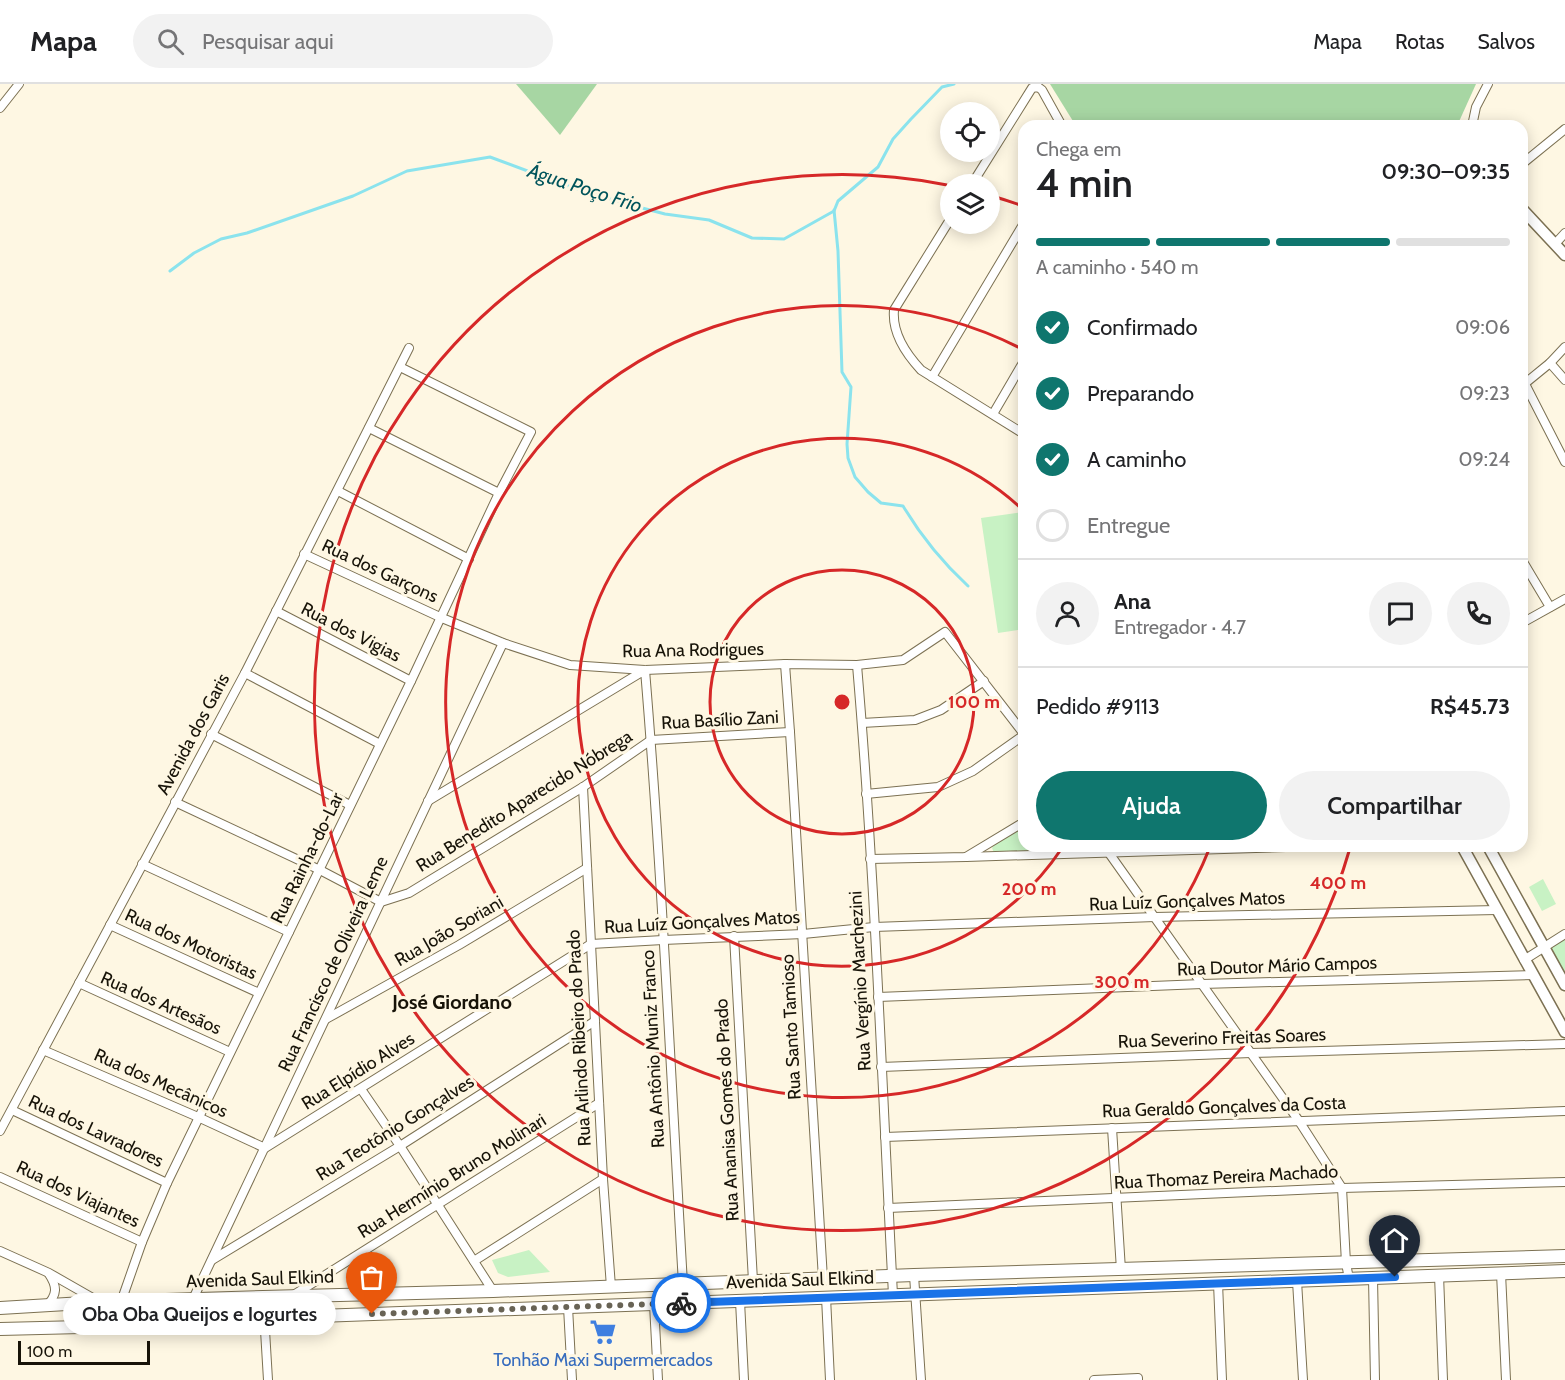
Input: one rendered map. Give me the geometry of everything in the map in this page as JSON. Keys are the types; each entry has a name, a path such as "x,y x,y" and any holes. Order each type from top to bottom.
{"main road":[{"name":"Avenida Saul Elkind","path":"0,1308 100,1302 1565,1256"},
{"path":"1189,1267 1189,1285"},
{"name":"Avenida Saul Elkind","path":"0,1329 1565,1271"}],"street":[{"path":"0,108 19,84"},
{"path":"1473,120 1476,107 1488,84"},
{"path":"978,174 1032,88 1038,87 1042,90 1059,120"},
{"path":"1528,159 1565,129"},
{"path":"1528,215 1565,255"},
{"path":"932,377 1018,233"},
{"path":"1555,244 1565,233"},
{"path":"941,234 894,310 895,326 909,355 921,370 1018,430"},
{"path":"1528,379 1550,363 1565,347"},
{"name":"Avenida dos Garis","path":"0,1131 245,673 409,348"},
{"path":"1550,363 1565,380"},
{"name":"Rua Rainha-do-Lar","path":"121,1302 142,1242 198,1117 442,618 499,493 531,432 400,367"},
{"path":"993,414 1018,371"},
{"path":"1528,392 1565,462"},
{"path":"369,428 499,493"},
{"path":"338,491 469,559"},
{"name":"Rua dos Garçons","path":"304,554 442,618"},
{"path":"1528,570 1551,607"},
{"path":"1528,620 1565,599"},
{"name":"Rua dos Vigias","path":"276,611 411,681"},
{"name":"Rua Ana Rodrigues","path":"442,618 503,643 570,665 645,670 785,664 856,665 903,660 945,632 984,681"},
{"name":"Rua Francisco de Oliveira Leme","path":"193,1299 503,643"},
{"name":"Rua Santo Tamioso","path":"785,664 823,1279"},
{"name":"Rua Vergínio Marchezini","path":"856,665 862,723 874,927 892,1295"},
{"path":"428,801 645,670"},
{"name":"Rua Antônio Muniz Franco","path":"645,670 683,1284"},
{"path":"245,673 380,744"},
{"path":"862,723 915,720 941,710 984,681 1018,727"},
{"name":"Rua Basílio Zani","path":"651,740 790,732"},
{"path":"211,734 350,805"},
{"path":"866,794 938,786 973,771 1018,739"},
{"name":"Rua Benedito Aparecido Nóbrega","path":"381,902 409,893 583,787 651,740"},
{"name":"Rua Arlindo Ribeiro do Prado","path":"583,787 603,1179 611,1287"},
{"path":"175,802 320,870 381,902"},
{"path":"966,857 1018,826"},
{"path":"870,859 1067,852"},
{"path":"1108,852 1299,1121 1342,1188 1349,1279"},
{"path":"1465,852 1565,1032"},
{"path":"1491,852 1565,985"},
{"path":"142,864 289,932"},
{"name":"Rua João Soriani","path":"326,1019 459,945 587,868"},
{"name":"Rua Luíz Gonçalves Matos","path":"591,944 802,934 874,927 1155,917 1497,910"},
{"name":"Rua dos Motoristas","path":"110,925 259,993"},
{"path":"1524,960 1565,934"},
{"name":"Rua Ananisa Gomes do Prado","path":"734,936 753,1281"},
{"name":"Rua Elpídio Alves","path":"265,1148 591,944"},
{"name":"Rua Doutor Mário Campos","path":"878,997 1202,984 1533,975"},
{"name":"Rua dos Artesãos","path":"79,984 231,1052"},
{"name":"Rua Teotônio Gonçalves","path":"212,1260 400,1146 595,1022"},
{"name":"Rua Severino Freitas Soares","path":"881,1067 1565,1044"},
{"name":"Rua dos Mecânicos","path":"43,1050 265,1148"},
{"path":"361,1089 493,1291"},
{"name":"Rua Hermínio Bruno Molinari","path":"291,1296 599,1103"},
{"name":"Rua dos Lavradores","path":"12,1110 167,1183"},
{"name":"Rua Geraldo Gonçalves da Costa","path":"885,1137 1565,1111"},
{"path":"1112,1128 1121,1270"},
{"name":"Rua dos Viajantes","path":"0,1177 142,1242"},
{"path":"474,1261 603,1179"},
{"name":"Rua Thomaz Pereira Machado","path":"888,1208 1342,1188 1565,1182"},
{"path":"0,1251 49,1273 100,1302"},
{"path":"46,1306 52,1300 55,1283 49,1273"},
{"path":"1501,1273 1506,1380"},
{"path":"914,1275 921,1380"},
{"path":"1439,1275 1443,1380"},
{"path":"1373,1278 1376,1380"},
{"path":"1297,1281 1303,1380"},
{"path":"1218,1283 1222,1380"},
{"path":"263,1297 268,1380"},
{"path":"826,1297 830,1380"},
{"path":"740,1301 744,1380"},
{"path":"121,1302 122,1326"},
{"path":"654,1304 658,1380"},
{"path":"568,1307 572,1380"},
{"path":"1094,1380 1138,1379"}],"green space":[{"path":"516,84 597,84 560,135"},
{"path":"1050,84 1476,84 1460,120 1072,120"},
{"path":"1018,513 1018,630 998,633 981,518"},
{"path":"1018,831 1018,852 1038,852 994,853 992,848"},
{"path":"1543,879 1556,904 1542,911 1529,887"},
{"path":"1565,932 1565,974 1549,947"},
{"path":"529,1250 550,1272 508,1277 498,1273 492,1260"}],"waterway":[{"name":"Água Poço Frio","path":"170,271 194,253 221,239 247,233 353,196 407,171 490,157 565,185 627,204 665,214 709,220 752,238 784,239 834,211 838,201 878,167 893,139 911,119 942,87 954,84"},
{"path":"834,210 838,251 842,372 851,387 848,458 855,477 868,492 881,503 903,506 932,548 968,586"}],"way so far":[{"path":"372,1314 681,1303"}],"place":[{"name":"Oba Oba Queijos e Iogurtes","path":"372,1314"},
{"name":"Tonhão Maxi Supermercados","path":"603,1332"}],"district":[{"name":"José Giordano","path":"452,1002"}],"route":[{"path":"681,1303 1395,1277"}]}
